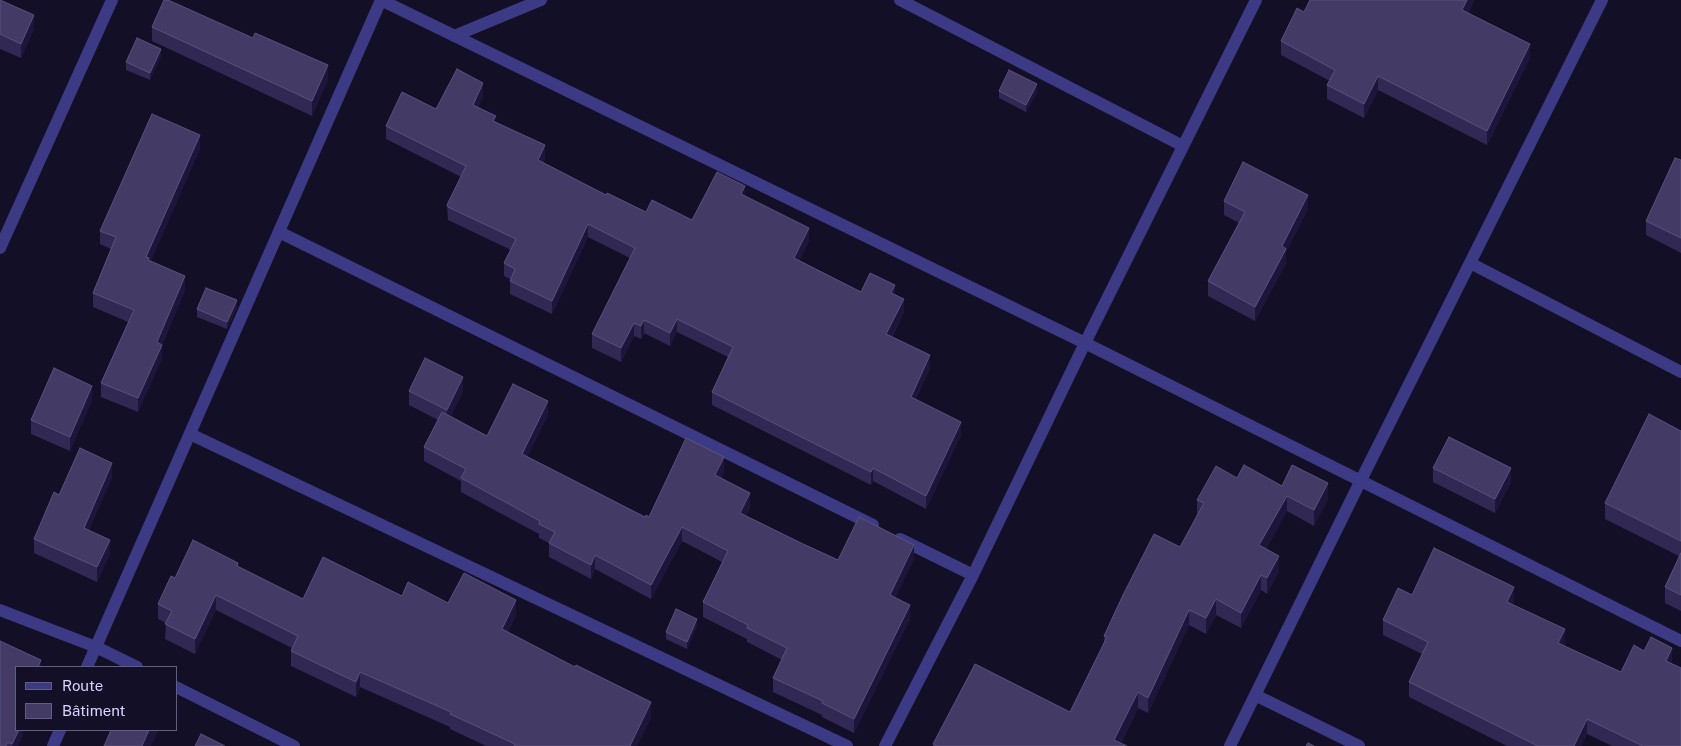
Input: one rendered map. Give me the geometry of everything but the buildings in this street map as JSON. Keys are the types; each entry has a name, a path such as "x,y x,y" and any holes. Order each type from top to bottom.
{"street":[{"path":"0,248 112,0"},
{"path":"87,666 381,0 1085,343 1681,641"},
{"path":"454,36 541,0"},
{"path":"900,0 1183,146"},
{"path":"885,746 973,575 1085,343 1256,0"},
{"path":"1230,746 1602,0"},
{"path":"279,232 973,575"},
{"path":"1470,263 1681,372"},
{"path":"190,434 847,746"},
{"path":"0,610 96,647 135,666"},
{"path":"178,688 294,746"},
{"path":"1255,695 1359,746"},
{"path":"52,746 60,731"}]}
